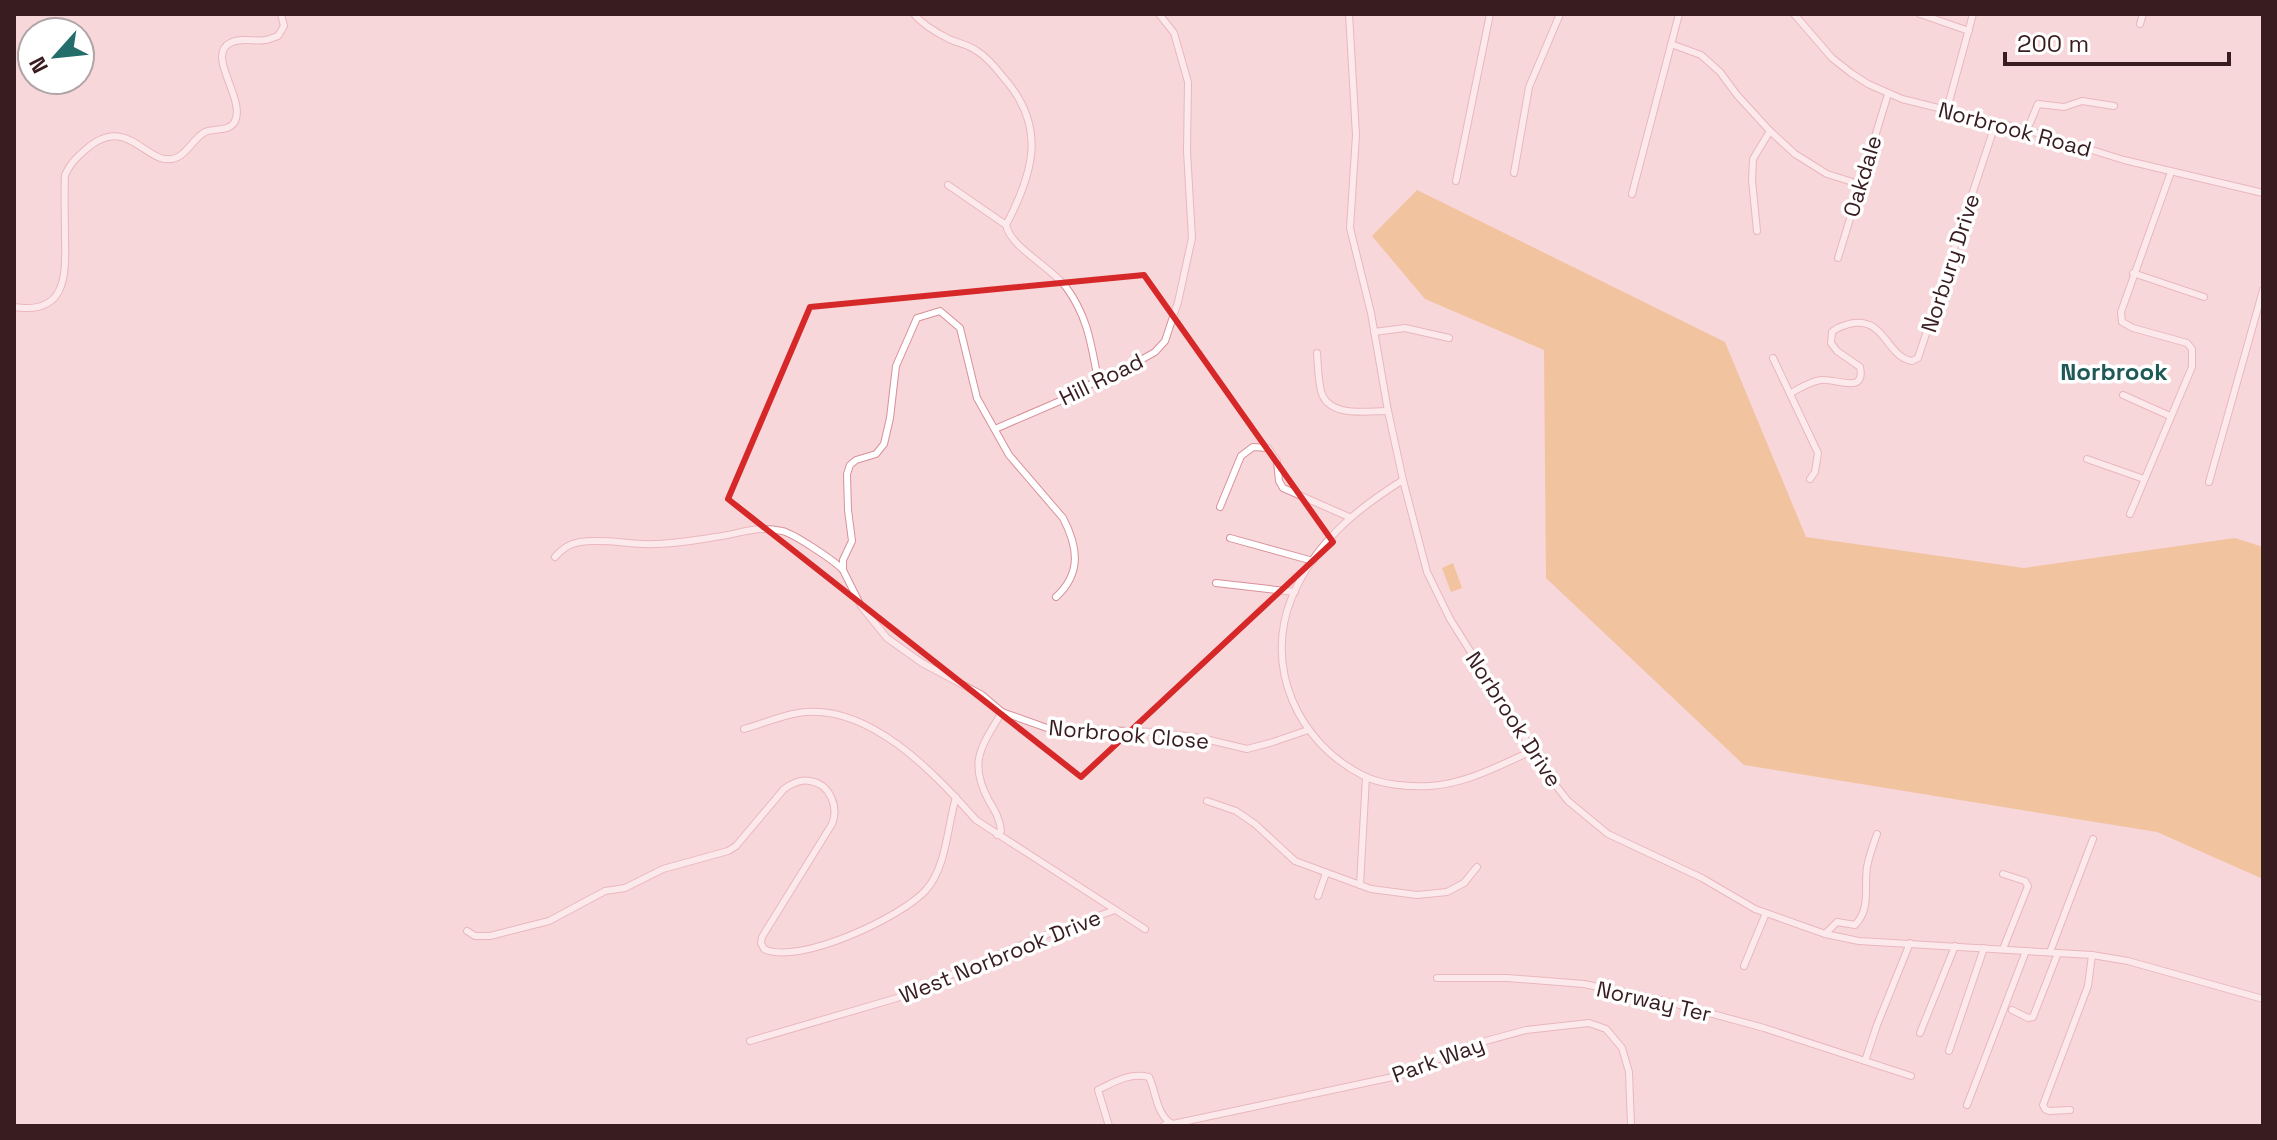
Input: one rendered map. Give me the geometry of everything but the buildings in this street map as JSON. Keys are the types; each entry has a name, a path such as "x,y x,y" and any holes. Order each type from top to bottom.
{"street":[{"path":"14,307 43,306 57,296 64,284 65,175 70,163 90,145 114,135 124,137 159,157 172,159 186,152 207,131 230,126 237,113 222,50 228,43 237,40 266,40 278,36 284,26 281,14"},
{"path":"914,14 947,38 977,50 1025,106 1032,133 1031,155 1021,197 1006,225 1008,235 1051,270 1074,301 1087,324 1098,380"},
{"name":"Hill Road","path":"995,429 1067,398 1155,352 1165,341 1178,302 1192,238 1187,151 1188,82 1174,33 1159,14"},
{"name":"Norbrook Drive","path":"1349,14 1356,135 1350,228 1403,480 1427,572 1473,657 1532,751 1568,801 1608,834 1702,878 1755,909 1825,934 1859,941 2092,955 2128,961 2263,999"},
{"path":"1456,181 1490,14"},
{"path":"1514,173 1529,87 1560,14"},
{"path":"1632,194 1679,14"},
{"name":"Norbrook Road","path":"1794,14 1832,58 1888,94 2027,130 2124,160 2263,193"},
{"path":"1920,14 1969,31"},
{"path":"1947,109 1973,14"},
{"path":"2140,24 2143,14"},
{"path":"1671,44 1701,55 1795,154 1827,174 1859,184"},
{"name":"Oakdale","path":"1838,258 1888,94"},
{"path":"2027,130 2038,104 2064,107 2082,101 2114,106"},
{"name":"Norbury Drive","path":"1791,393 1820,380 1851,384 1860,378 1858,364 1837,351 1831,343 1830,336 1837,327 1869,324 1903,358 1912,361 1918,358 1996,122"},
{"path":"1757,231 1753,159 1770,131"},
{"path":"2130,514 2192,367 2192,349 2187,343 2122,322 2121,312 2133,273 2171,172"},
{"path":"948,185 1006,225"},
{"path":"2133,273 2204,297"},
{"path":"2209,482 2263,290"},
{"path":"843,570 843,560 852,541 847,474 850,465 876,454 884,444 896,366 917,318 940,311 960,328 977,398 1009,455 1063,518 1068,530 1073,544 1074,570 1067,587 1056,597"},
{"path":"1374,332 1405,328 1449,338"},
{"path":"1317,353 1321,392 1327,404 1332,408 1349,410 1388,411"},
{"path":"1773,358 1818,453 1815,472 1810,479"},
{"path":"2123,395 2170,416"},
{"path":"1220,507 1241,456 1253,447 1268,448 1277,461 1283,488 1349,517"},
{"path":"2087,459 2144,479"},
{"path":"1403,480 1340,526 1313,561 1291,599 1282,640 1289,694 1308,730 1321,746 1366,777 1430,786 1483,773 1532,751"},
{"path":"555,557 563,547 578,542 613,540 642,544 714,538 756,528 792,534 817,553 836,562 843,570"},
{"path":"1230,538 1313,561"},
{"name":"Norbrook Close","path":"843,570 861,606 887,638 922,663 982,695 1002,712 1047,728 1156,732 1247,749 1308,730"},
{"path":"1216,583 1295,592"},
{"path":"744,729 799,713 831,713 859,721 903,749 956,797 976,820 997,835 1001,831 999,819 981,785 978,770 985,740 1002,712"},
{"path":"1360,885 1366,777"},
{"path":"467,931 475,936 490,936 549,921 605,891 625,888 663,869 728,851 736,846 784,789 794,782 810,781 824,788 834,802 836,814 761,943 764,949 775,952 816,947 869,929 903,909 926,890 939,869 956,797"},
{"path":"1207,801 1236,811 1295,861 1371,889 1417,895 1447,892 1464,883 1477,867"},
{"path":"1825,934 1837,922 1855,925 1861,919 1865,907 1867,864 1877,834"},
{"name":"West Norbrook Drive","path":"997,835 1115,910"},
{"path":"2050,952 2093,839"},
{"path":"1318,896 1326,873"},
{"path":"2003,874 2025,881 2028,886 2003,949"},
{"path":"1115,910 1145,929"},
{"name":"West Norbrook Drive","path":"750,1041 897,998 1037,938 1115,910"},
{"path":"1744,966 1766,913"},
{"path":"1865,1061 1910,943"},
{"path":"1920,1033 1955,946"},
{"path":"1949,1051 1984,948"},
{"path":"1967,1105 2026,951"},
{"path":"2012,1010 2028,1018 2033,1017 2058,953"},
{"path":"2070,1110 2049,1111 2043,1105 2088,986 2092,955"},
{"name":"Norway Ter","path":"1437,978 1507,978 1584,984 1665,1001 1764,1028 1911,1076"},
{"name":"Park Way","path":"1109,1126 1098,1090 1138,1074 1149,1077 1166,1124 1173,1124 1393,1077 1415,1071 1460,1048 1526,1030 1589,1023 1606,1029 1622,1048 1629,1072 1631,1126"}],"highlighted area":[{"path":"1144,275 1333,542 1081,777 728,499 810,307"}],"shaded area":[{"path":"1417,190 1725,342 1806,537 2024,568 2235,538 2263,547 2263,879 2157,832 1744,765 1546,578 1544,350 1425,299 1372,236"},
{"path":"1453,563 1462,588 1451,592 1442,568"}],"district":[{"name":"Norbrook","path":"2114,371"}]}
